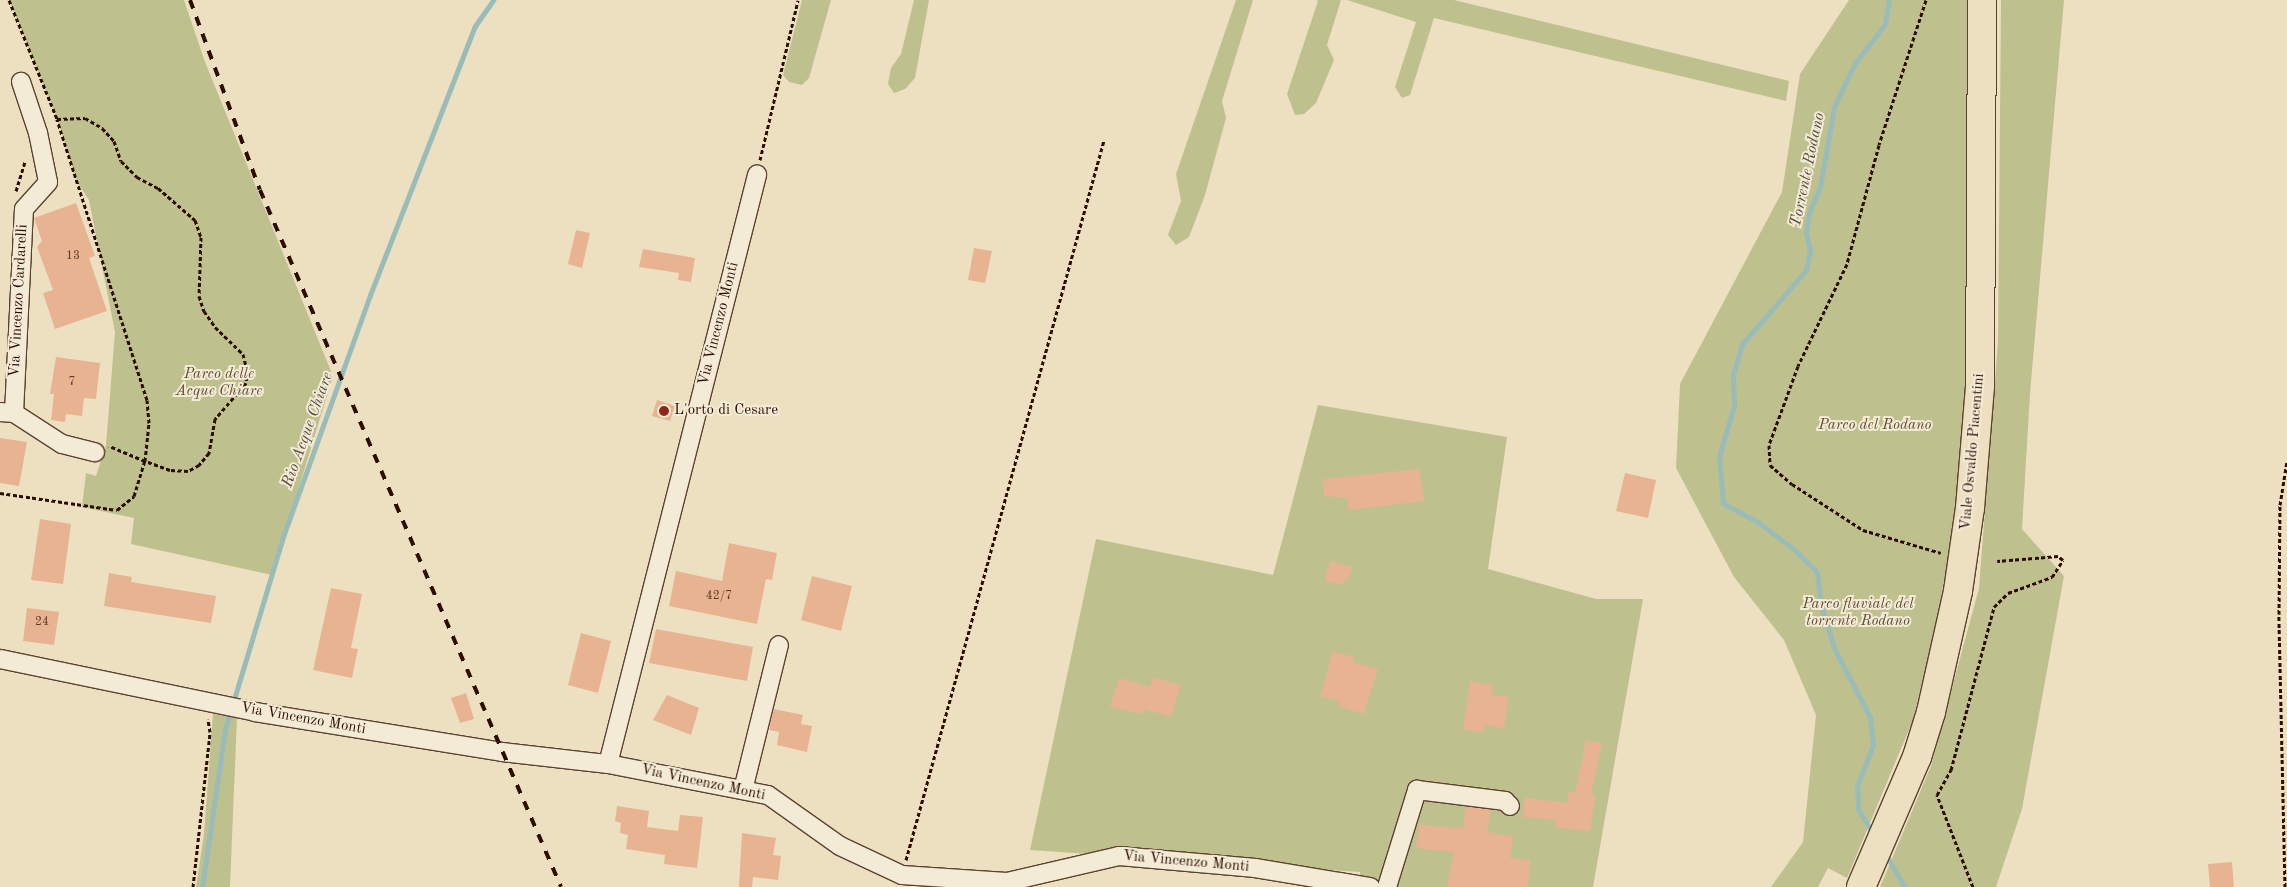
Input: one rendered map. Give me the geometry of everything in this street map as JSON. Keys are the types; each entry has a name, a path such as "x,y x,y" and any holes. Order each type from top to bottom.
{"main road":[{"name":"Viale Osvaldo Piacentini","path":"1862,884 1892,820 1917,757 1942,675 1970,508 1980,386 1982,0"}],"street":[{"name":"Via Vincenzo Cardarelli","path":"21,82 38,132 48,182 24,209 7,412 62,444 100,448"},
{"name":"Via Vincenzo Monti","path":"608,764 757,176"},
{"path":"743,790 779,645"},
{"name":"Via Vincenzo Monti","path":"0,659 254,712 502,752 608,764 768,795 840,846 902,875 1007,882 1119,856 1255,868 1370,887"},
{"path":"1387,887 1417,790 1505,801 1510,806"}],"path":[{"path":"0,493 117,510 134,496 145,461 150,423 146,400 57,119 9,0"},
{"path":"757,176 798,0"},
{"path":"1926,0 1879,145 1847,264 1798,366 1769,445 1770,465 1792,484 1863,530 1941,553"},
{"path":"57,119 85,118 102,128 114,141 121,161 137,177 158,188 195,220 201,237 199,296 204,311 215,328 243,354 248,370 246,382 215,419 209,452 199,465 188,471 170,470 100,448"},
{"path":"902,875 1104,140"},
{"path":"2285,887 2279,614 2280,505 2287,461"},
{"path":"1972,887 1937,795 1951,770 1994,607 2008,593 2052,577 2063,560 2058,556 1997,561"},
{"path":"193,887 210,732 209,702"}],"green space":[{"name":"Parco delle Acque Chiare","path":"9,0 184,0 205,62 333,376 272,575 131,544 134,518 82,507 86,473 96,476 106,445 115,332 89,200 77,182 57,119"},
{"path":"802,0 831,0 809,78 802,85 789,82 783,75"},
{"path":"914,0 929,0 915,78 905,89 894,93 888,84 891,68 901,54"},
{"path":"1236,0 1253,0 1222,101 1226,118 1205,195 1189,237 1176,245 1168,235 1181,201 1176,174"},
{"path":"1316,0 1341,0 1327,45 1334,60 1316,103 1304,114 1295,115 1287,94 1318,1"},
{"path":"1347,0 1454,0 1789,81 1786,101 1434,18 1410,95 1402,98 1395,87 1416,22"},
{"path":"1849,0 1968,0 1971,293 1967,455 1936,625 1913,720 1847,878 1828,868 1818,887 1771,887 1803,842 1816,715 1784,640 1734,577 1676,468 1680,384 1782,192 1800,74"},
{"path":"2001,0 2064,0 2030,394 2022,529 2064,576 2022,809 1996,887 1880,887 1931,766 1979,588 1998,342"},
{"path":"1318,405 1507,437 1488,569 1596,599 1643,599 1593,887 1359,887 1360,872 1030,850 1096,539 1273,575"},
{"path":"213,714 237,718 230,887 196,887 204,834"}],"building":[{"path":"76,203 95,256 89,258 107,311 55,329 43,293 53,290 37,247 42,241 34,218"},
{"path":"576,230 590,233 582,268 568,264"},
{"path":"974,248 992,251 985,283 968,280"},
{"path":"643,249 695,258 691,282 678,280 679,273 639,267"},
{"path":"56,357 100,363 96,399 84,398 82,416 66,414 65,422 51,420 54,394 50,394"},
{"name":"L'orto di Cesare","path":"657,400 675,406 670,421 652,416"},
{"path":"0,438 27,442 19,486 0,483"},
{"path":"1419,469 1424,501 1348,510 1348,498 1324,496 1323,479"},
{"path":"1625,473 1656,480 1648,518 1616,511"},
{"path":"40,519 71,524 63,584 31,580"},
{"path":"729,543 777,553 772,580 766,579 757,624 669,606 676,571 722,581"},
{"path":"1330,561 1352,567 1348,580 1344,579 1342,585 1325,581"},
{"path":"109,573 132,577 131,582 216,596 211,623 104,606"},
{"path":"812,576 852,586 841,631 801,620"},
{"path":"331,588 362,594 351,648 358,649 352,678 313,670"},
{"path":"27,608 59,612 54,645 23,641"},
{"path":"656,629 753,647 747,681 649,663"},
{"path":"581,633 611,641 598,693 568,685"},
{"path":"1333,651 1354,657 1353,662 1378,669 1364,714 1338,706 1339,701 1320,696"},
{"path":"1153,677 1181,685 1171,717 1144,709 1143,714 1110,707 1119,678 1150,687"},
{"path":"1470,681 1493,685 1492,695 1509,697 1504,728 1485,725 1483,732 1463,730"},
{"path":"466,693 474,719 460,723 451,698"},
{"path":"667,695 699,708 691,735 653,720"},
{"path":"774,709 803,715 801,724 812,726 807,752 777,745 779,732 769,730"},
{"path":"1586,740 1602,743 1591,794 1595,795 1590,831 1555,827 1556,820 1523,817 1525,798 1568,803 1568,792 1575,793"},
{"path":"617,806 649,811 647,827 678,831 680,815 703,817 697,868 664,864 665,855 626,849 628,835 620,833 621,823 615,821"},
{"path":"1466,808 1491,810 1487,832 1513,836 1510,858 1530,860 1528,887 1447,887 1454,852 1416,848 1419,825 1463,828"},
{"path":"742,833 776,838 773,855 781,856 778,880 753,877 752,887 739,887"},
{"path":"2232,862 2234,887 2210,887 2208,864"}],"waterway":[{"name":"Rio Acque Chiare","path":"202,887 225,729 284,534 370,295 475,26 493,0"},
{"name":"Torrente Rodano","path":"1874,835 1858,809 1857,786 1873,745 1870,717 1835,650 1821,606 1817,572 1795,550 1758,522 1723,503 1719,457 1734,405 1733,374 1742,344 1806,270 1810,250 1806,232 1810,210 1820,187 1834,107 1855,63 1885,24 1889,0"},
{"name":"Torrente Rodano","path":"1885,853 1905,887"}],"railway":[{"path":"190,0 260,190 561,887"}],"place":[{"name":"L'orto di Cesare","path":"664,411"}],"park label":[{"name":"Parco del Rodano","path":"1875,426"},
{"name":"Parco fluviale del torrente Rodano","path":"1858,612"}]}
